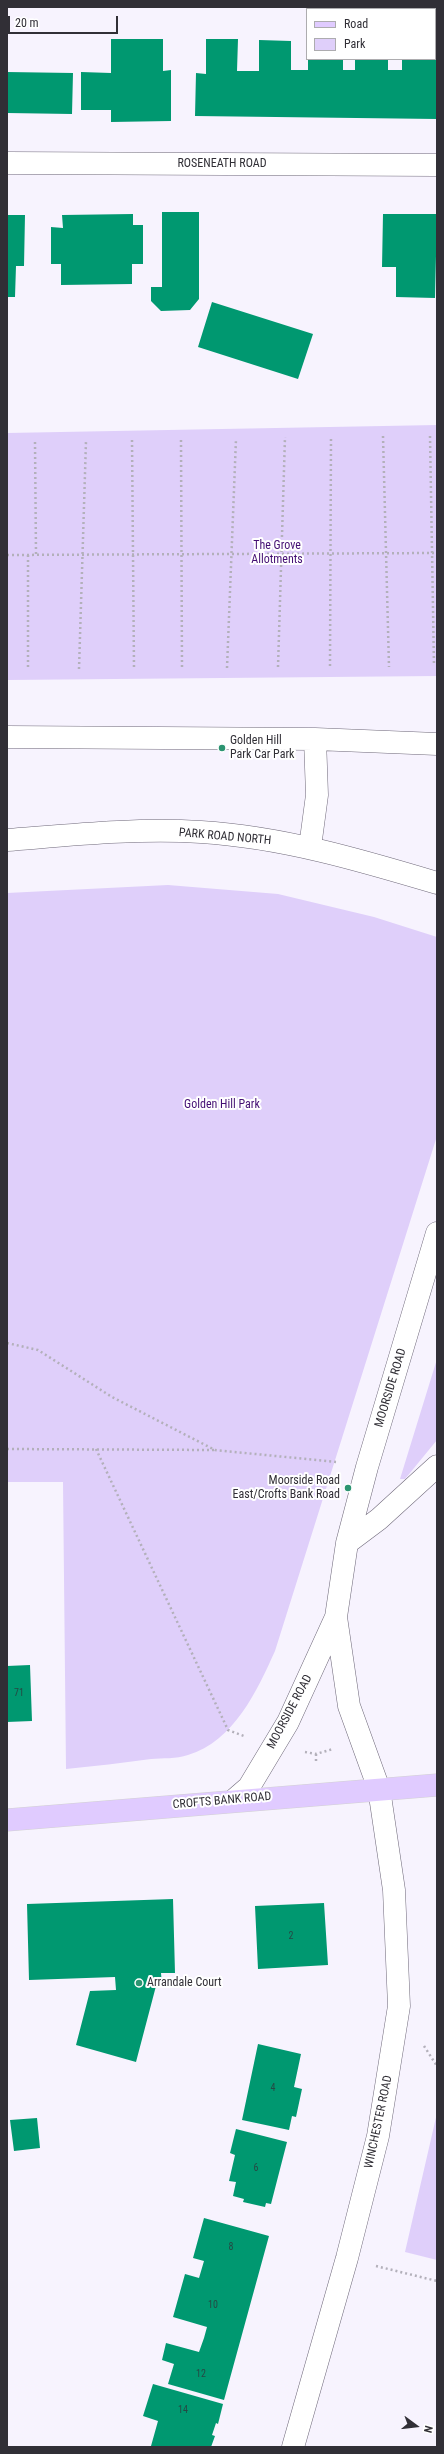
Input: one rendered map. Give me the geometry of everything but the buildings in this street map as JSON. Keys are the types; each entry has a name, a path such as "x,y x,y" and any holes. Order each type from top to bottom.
{"main road":[{"name":"CROFTS BANK ROAD","path":"7,1820 234,1800 437,1785"}],"street":[{"name":"ROSENEATH ROAD","path":"7,163 437,164"},
{"path":"7,737 315,739 437,744"},
{"path":"310,847 317,795 315,739"},
{"name":"PARK ROAD NORTH","path":"7,840 111,832 200,832 310,847 437,884"},
{"name":"MOORSIDE ROAD","path":"234,1800 249,1787 288,1722 336,1617 348,1543 367,1467 437,1234"},
{"path":"348,1543 385,1514 437,1466"},
{"name":"MOORSIDE ROAD","path":"336,1617 349,1706 378,1789"},
{"name":"WINCHESTER ROAD","path":"292,2447 347,2258 378,2136 400,2006 394,1890 378,1789"}],"path":[{"path":"383,436 389,666"},
{"path":"430,436 434,666"},
{"path":"278,667 285,437"},
{"path":"330,666 332,553 331,437"},
{"path":"227,668 236,438"},
{"path":"132,440 134,668"},
{"path":"181,440 182,668"},
{"path":"79,669 86,441"},
{"path":"35,442 36,555"},
{"path":"7,555 437,553"},
{"path":"28,555 28,669"},
{"path":"7,1343 38,1350 112,1397 215,1450"},
{"path":"7,1449 215,1450 367,1467"},
{"path":"96,1449 228,1730 273,1745"},
{"path":"347,2258 437,2281"}],"green space":[{"name":"The Grove Allotments","path":"437,425 437,676 7,680 7,433"},
{"name":"Golden Hill Park","path":"168,885 278,894 374,917 437,937 437,1136 275,1651 252,1698 231,1726 218,1738 204,1748 188,1755 174,1758 151,1759 66,1769 63,1482 7,1482 7,893"},
{"path":"437,1359 437,1440 405,1479 400,1479"},
{"path":"437,2113 437,2260 405,2252"}],"place":[{"name":"Golden Hill Park Car Park","path":"222,748"},
{"name":"Moorside Road East/Crofts Bank Road","path":"348,1488"},
{"name":"Arrandale Court","path":"139,1983"}]}
